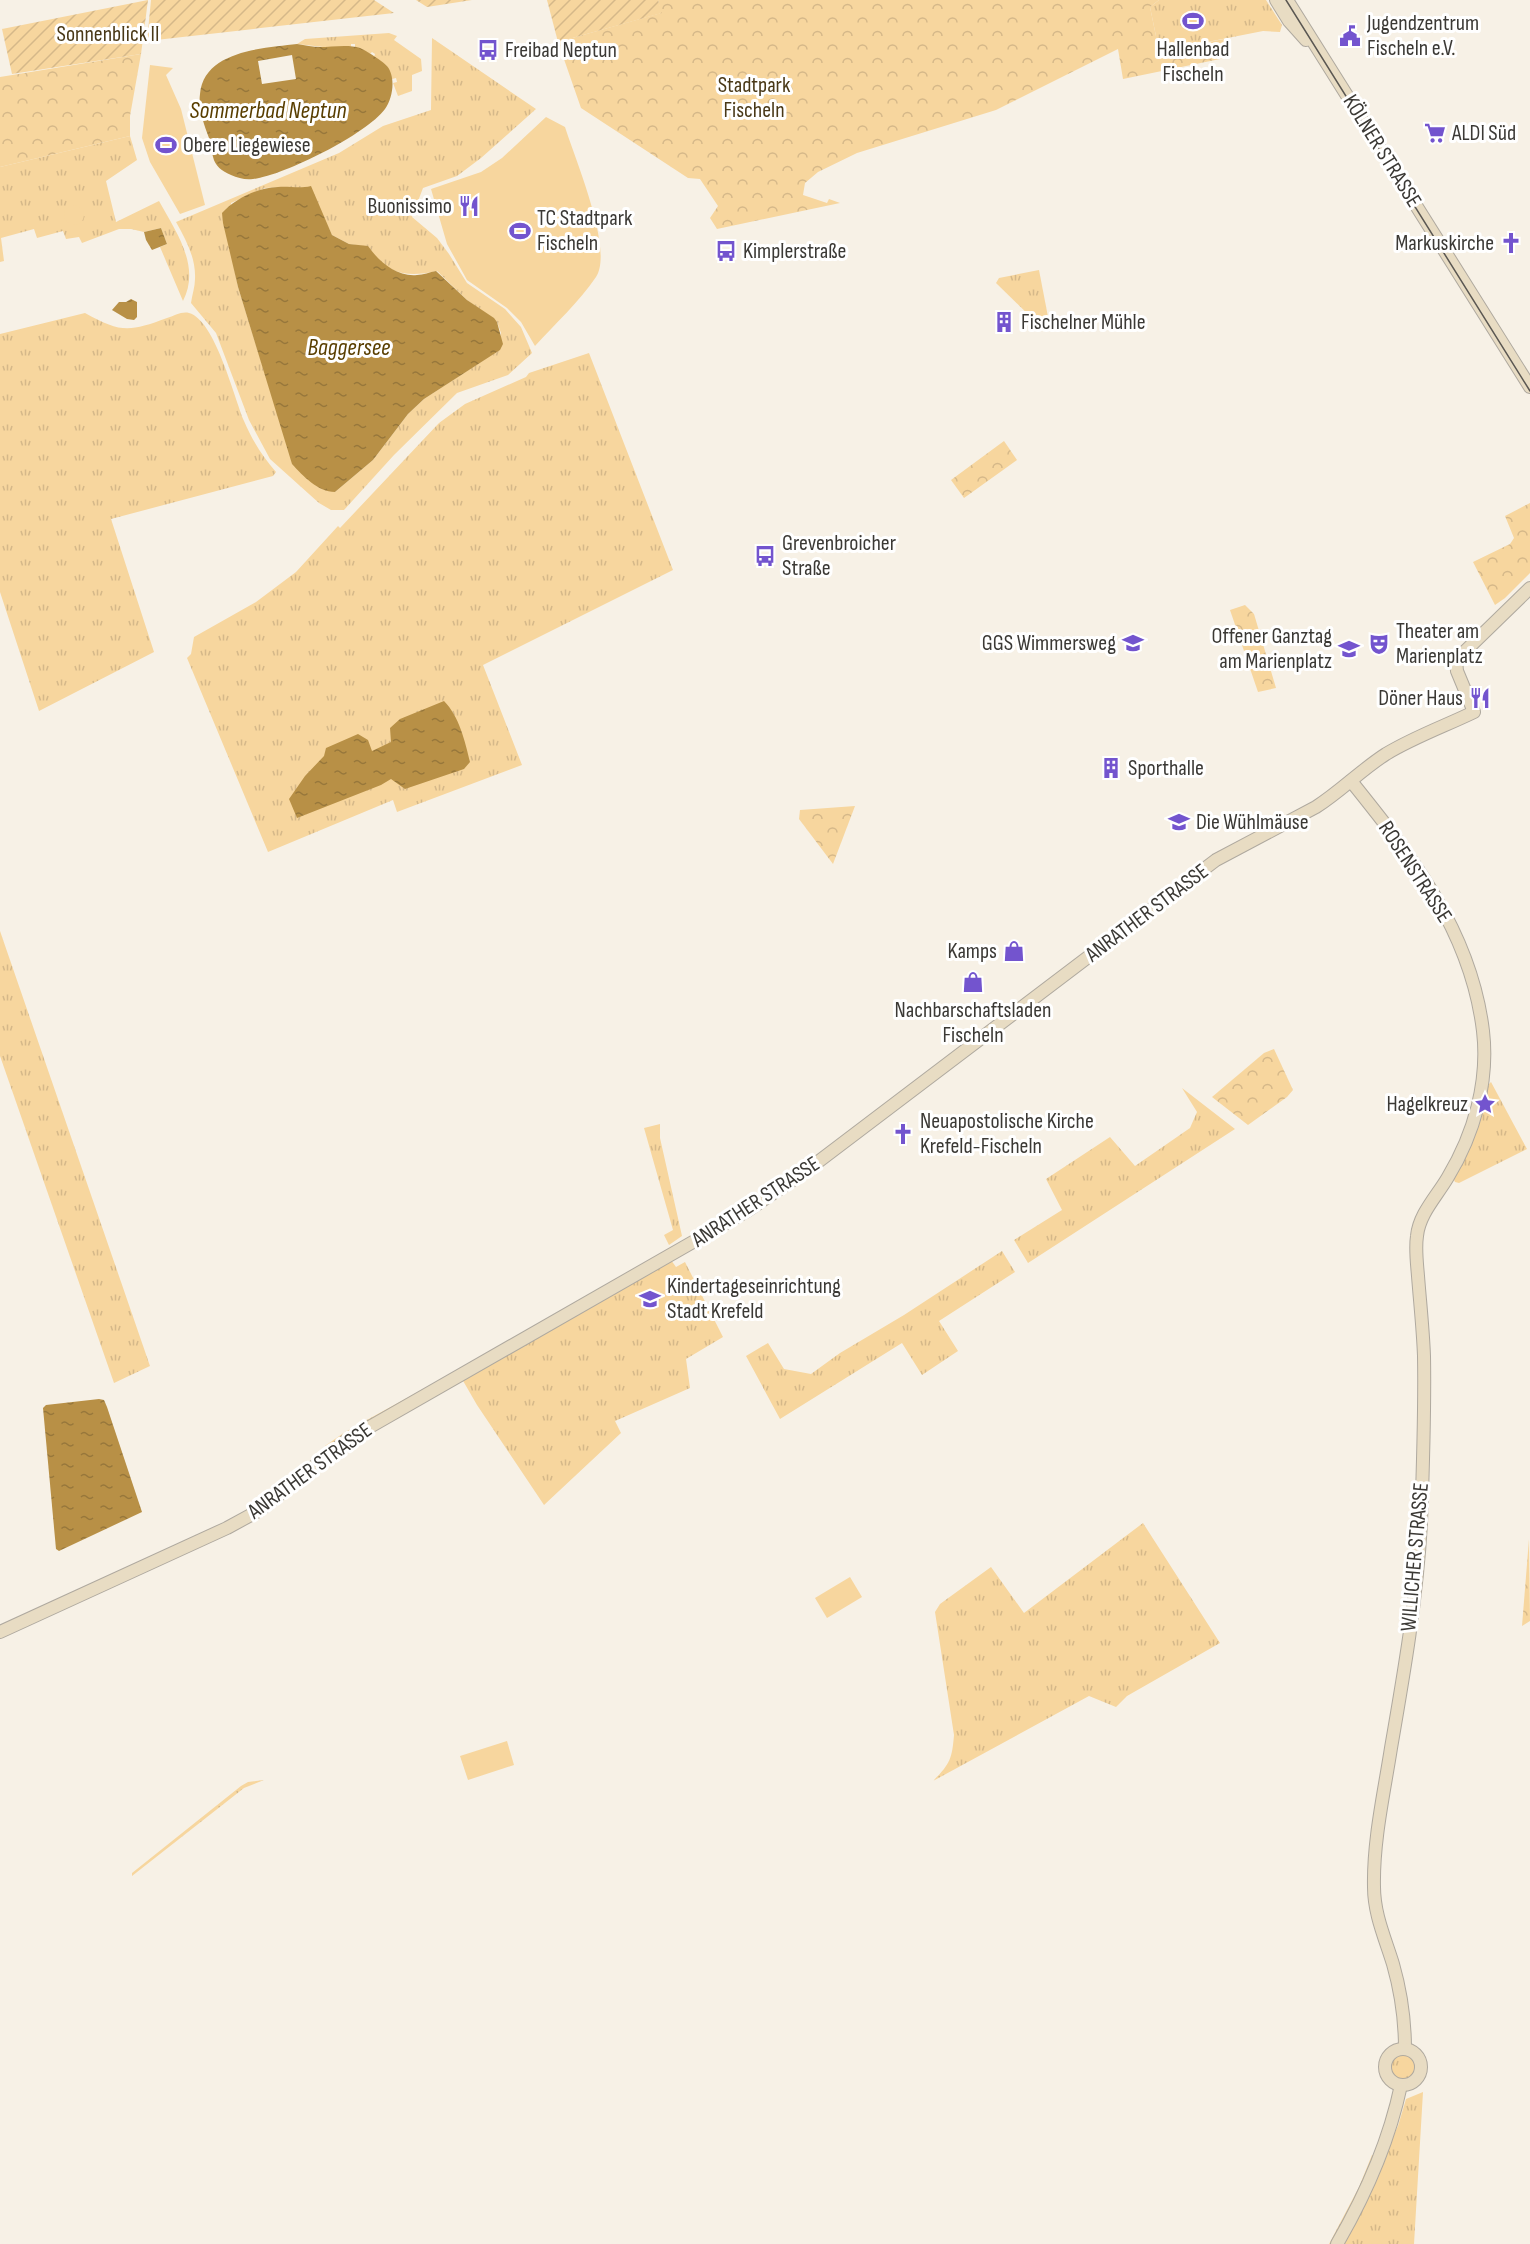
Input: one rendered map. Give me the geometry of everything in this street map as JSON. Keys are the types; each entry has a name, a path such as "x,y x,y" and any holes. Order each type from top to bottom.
{"main road":[{"name":"KÖLNER STRASSE","path":"1276,0 1289,21 1330,68"},
{"name":"KÖLNER STRASSE","path":"1287,0 1530,387"},
{"name":"ANRATHER STRASSE","path":"0,1632 227,1528 260,1510 347,1440 747,1211 806,1171 1216,860 1316,807 1367,767 1403,744 1474,712 1455,664 1456,660 1530,588"},
{"name":"ROSENSTRASSE","path":"1352,781 1410,857 1436,896 1454,931 1479,998 1484,1041 1484,1074"},
{"name":"WILLICHER STRASSE","path":"1405,2049 1401,1995 1374,1905 1374,1885 1385,1786 1416,1584 1421,1522 1424,1356 1416,1237 1423,1216 1463,1152 1469,1137 1484,1074"},
{"path":"1405,2049 1417,2056 1421,2069 1415,2081 1401,2085 1389,2078 1385,2067 1389,2056 1405,2049"},
{"path":"1337,2244 1362,2196 1382,2150 1401,2085"}],"green space":[{"name":"Sonnenblick II","path":"148,0 141,54 12,74 2,29"},
{"path":"151,0 374,0 394,13 147,41"},
{"path":"416,0 472,0 427,7"},
{"path":"547,0 658,0 662,13 558,42"},
{"name":"Stadtpark Fischeln","path":"658,0 1159,0 1150,7 1158,46 1167,50 1224,39 1225,58 1123,79 1118,49 996,110 857,153 818,172 805,183 803,195 827,203 829,199 840,203 717,229 710,218 718,206 700,179 688,178 581,108 558,42 661,13"},
{"path":"1159,0 1266,0 1282,25 1280,32 1263,31 1167,50 1158,46 1150,7"},
{"path":"389,33 397,36 394,40 421,59 422,71 412,75 412,91 398,96 393,83 397,82 396,78 392,79 387,66 374,57 375,54 372,52 370,54 355,47 355,44 351,44 351,47 323,47 297,44 305,39"},
{"path":"432,38 536,109 457,176 423,188 412,217 437,238 467,283 505,309 521,327 532,353 508,375 457,393 394,455 344,510 331,510 319,503 270,459 249,420 216,333 191,303 195,282 194,264 187,242 176,222 339,153 383,126 431,110","holes":["265,188 300,189 321,212 332,235 349,244 368,247 382,263 398,272 416,274 437,271 467,300 497,322 501,333 499,350 424,399 408,414 373,460 335,492 275,406 234,268 231,203"]},
{"path":"141,54 130,116 130,136 0,167 0,77"},
{"name":"Obere Liegewiese","path":"150,65 173,68 166,75 181,109 205,205 180,214 150,162 142,138"},
{"name":"TC Stadtpark Fischeln","path":"546,117 565,127 597,226 600,264 596,277 575,304 535,346 521,322 507,308 467,280 447,244 431,189 481,172 502,158"},
{"path":"130,136 137,160 106,181 116,222 159,201 179,237 188,262 188,288 183,301 160,247 167,244 161,228 144,232 119,229 82,243 79,237 66,239 63,231 37,238 34,229 1,238 4,261 0,262 0,167"},
{"path":"74,205 81,208 84,215 81,222 74,225 67,222 64,215 67,208"},
{"path":"1039,270 1049,322 1039,325 996,283 999,278"},
{"path":"85,313 108,324 125,328 143,326 184,313 189,313 198,319 207,329 215,344 251,435 276,472 273,476 111,519 154,652 39,711 0,592 0,334"},
{"path":"589,353 673,570 483,665 522,765 397,812 393,800 268,852 187,658 191,654 194,637 256,602 296,572 439,423 465,404 526,377 529,373"},
{"path":"1004,441 1017,460 964,498 951,480"},
{"path":"1530,503 1530,573 1495,605 1473,562 1510,544 1514,538 1505,516"},
{"path":"1245,605 1254,614 1276,688 1258,692 1230,610"},
{"path":"855,806 833,864 799,819 800,810"},
{"path":"0,931 150,1366 114,1383 0,1056"},
{"path":"1274,1049 1293,1090 1287,1097 1248,1125 1212,1097 1264,1053"},
{"path":"1491,1082 1527,1149 1459,1183 1455,1182 1453,1178 1487,1086"},
{"path":"1182,1088 1235,1129 1028,1263 1014,1240 1062,1210 1046,1179 1110,1137 1135,1166 1190,1128 1197,1112"},
{"path":"660,1124 660,1138 682,1236 669,1245 664,1235 673,1230 644,1128"},
{"path":"1002,1251 1015,1272 939,1321 958,1351 922,1375 902,1343 780,1419 746,1356 768,1343 784,1369 811,1374 840,1353 904,1315"},
{"path":"671,1260 676,1267 685,1262 723,1337 686,1359 690,1388 615,1421 621,1433 544,1505 462,1379"},
{"path":"496,1349 328,1450 325,1446 345,1432"},
{"path":"1143,1523 1220,1643 1127,1696 1116,1707 1089,1696 933,1781 949,1761 954,1735 935,1612 940,1604 991,1567 1024,1613"},
{"path":"1529,1539 1530,1621 1522,1626"},
{"path":"850,1577 862,1597 827,1618 815,1598"},
{"path":"507,1741 514,1765 468,1780 460,1756"},
{"path":"264,1780 244,1788 132,1876 132,1873 241,1786 248,1782"},
{"path":"1403,2053 1413,2057 1417,2067 1413,2077 1403,2081 1393,2077 1389,2067 1393,2057"},
{"path":"1423,2092 1414,2244 1342,2244 1398,2126 1406,2099"},
{"path":"1372,2155 1377,2155 1333,2244 1329,2244 1359,2187"}],"water":[{"name":"Sommerbad Neptun","path":"297,44 317,47 356,47 374,56 387,66 392,76 392,93 388,104 361,130 324,152 284,170 250,179 239,178 224,172 214,160 202,116 200,94 204,79 212,68 238,54"},
{"name":"Baggersee","path":"311,186 332,235 349,244 368,246 383,263 402,274 419,275 436,271 467,300 494,318 503,344 500,350 424,399 408,414 373,460 335,492 317,486 292,464 238,287 222,213 240,198 262,189"},
{"path":"161,228 167,244 152,250 144,232"},
{"path":"131,299 137,302 137,317 134,320 127,319 112,310 119,302"},
{"path":"444,701 458,721 464,737 470,762 464,769 405,789 391,779 297,818 289,799 305,776 324,756 326,748 358,734 368,740 372,751 391,742 390,728 400,719"},
{"path":"104,1400 107,1407 142,1512 59,1551 56,1549 43,1408 46,1405"}],"pier":[{"path":"292,55 296,79 262,84 258,61"}],"tram line":[{"path":"1286,0 1530,391"}],"place":[{"name":"Hallenbad Fischeln","path":"1193,21"},
{"name":"Jugendzentrum Fischeln e.V.","path":"1350,36"},
{"name":"Freibad Neptun","path":"488,50"},
{"name":"ALDI Süd","path":"1435,133"},
{"name":"Obere Liegewiese","path":"166,145"},
{"name":"Buonissimo","path":"469,206"},
{"name":"TC Stadtpark Fischeln","path":"520,231"},
{"name":"Markuskirche","path":"1511,243"},
{"name":"Kimplerstraße","path":"726,251"},
{"name":"Fischelner Mühle","path":"1004,322"},
{"name":"Grevenbroicher Straße","path":"765,556"},
{"name":"GGS Wimmersweg","path":"1133,643"},
{"name":"Theater am Marienplatz","path":"1379,644"},
{"name":"Offener Ganztag am Marienplatz","path":"1349,649"},
{"name":"Döner Haus","path":"1480,698"},
{"name":"Sporthalle","path":"1111,768"},
{"name":"Die Wühlmäuse","path":"1179,822"},
{"name":"Kamps","path":"1014,951"},
{"name":"Nachbarschaftsladen Fischeln","path":"973,982"},
{"name":"Hagelkreuz","path":"1485,1104"},
{"name":"Neuapostolische Kirche Krefeld-Fischeln","path":"903,1134"},
{"name":"Kindertageseinrichtung Stadt Krefeld","path":"650,1299"}]}
